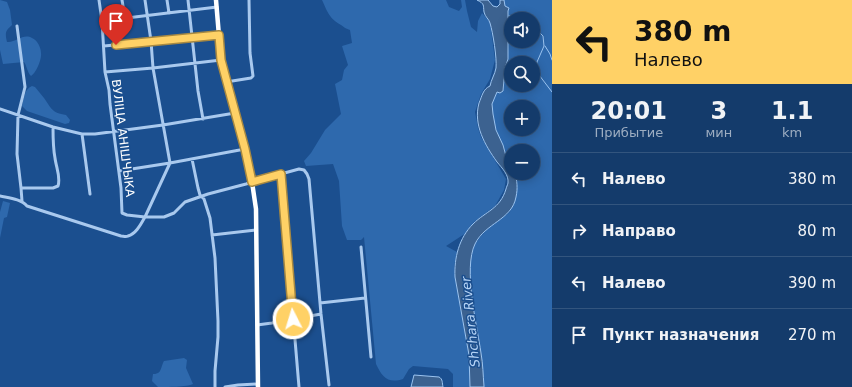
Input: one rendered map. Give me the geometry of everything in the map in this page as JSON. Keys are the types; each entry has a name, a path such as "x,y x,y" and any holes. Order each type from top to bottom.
{"highway":[{"path":"216,0 221,60 245,149 256,209 258,385"}],"street":[{"name":"ВУЛІЦА АНІШЧЫКА","path":"99,0 106,72 121,188 122,213 145,217 164,216 174,213 185,202 299,169 304,170 308,174 309,179 320,303"},
{"path":"122,0 125,18"},
{"path":"0,196 22,201 27,206 121,236 129,236 140,226 170,163 153,68 148,15 145,0"},
{"path":"166,0 169,13"},
{"path":"188,0 198,90 203,118"},
{"path":"226,82 251,78 253,76 250,53 250,0"},
{"path":"102,21 217,7"},
{"path":"17,26 25,87 18,115 17,154 22,201"},
{"path":"104,46 219,35"},
{"path":"106,72 221,60"},
{"path":"0,108 18,115 82,134 114,133 235,113"},
{"path":"21,188 53,188 58,186 59,182 53,143 53,126"},
{"path":"82,134 90,194"},
{"path":"119,171 245,149"},
{"path":"192,159 200,195 203,197 210,218 212,235 218,321 218,337 214,371 215,387"},
{"path":"281,174 299,387"},
{"path":"212,235 256,230"},
{"path":"360,247 371,357"},
{"path":"329,385 320,303 365,298"},
{"path":"257,325 322,314"},
{"path":"225,387 258,385"}],"shaded area":[{"path":"0,0 7,2 10,10 12,25 6,32 7,42 23,37 29,37 36,40 39,46 41,51 40,62 37,69 31,76 24,62 3,64 0,50"},
{"path":"322,0 446,0 449,7 459,11 462,7 461,0 465,0 471,27 477,32 478,21 482,13 490,22 495,60 490,79 481,94 475,112 481,137 504,176 504,180 506,180 504,190 495,206 474,222 466,233 446,246 457,252 454,266 455,277 469,355 470,387 453,387 453,374 448,369 413,366 409,369 403,379 393,381 383,376 376,364 364,237 361,240 347,240 342,226 339,181 333,164 306,166 304,161 311,153 325,130 341,114 335,84 342,80 344,70 348,65 342,46 352,43 350,30 346,29 337,22 327,12"},
{"path":"504,0 552,0 552,387 484,387 481,354 470,280 470,260 475,244 490,226 510,212 517,180 540,180 540,144 504,144 504,150 493,117 492,103 497,92 503,91 504,80 504,92 540,92 540,56 508,56 508,48 540,48 540,12 508,12 509,8 505,6"},
{"path":"32,86 35,87 52,110 66,115 70,120 69,123 65,124 27,111 22,106 27,89"},
{"path":"3,201 10,203 7,217 4,218 0,238 0,212"},
{"path":"184,358 187,360 186,368 193,384 158,387 152,381 153,374 157,374 161,370 164,361"}],"water":[{"path":"477,0 488,0 493,6 497,7 500,4 500,0 504,0 505,6 509,8 508,12 504,12 504,48 508,48 508,56 504,56 503,91 500,93 497,92 492,104 496,130 504,149 504,171 488,149 479,127 479,103 484,91 490,86 496,64 490,23 482,4"},
{"name":"Shchara River","path":"508,180 517,180 517,188 514,205 504,216 479,237 472,255 470,268 472,297 482,357 484,387 470,387 469,355 455,277 455,263 458,249 464,236 473,224 500,201"},
{"path":"414,375 439,377 442,380 443,387 411,387"}],"waterway":[{"path":"540,33 543,36 544,46 537,62 536,71 552,92"},
{"path":"545,46 552,60"}],"route":[{"path":"116,45 219,35 221,60 245,149 252,182 281,174 293,319"}]}
